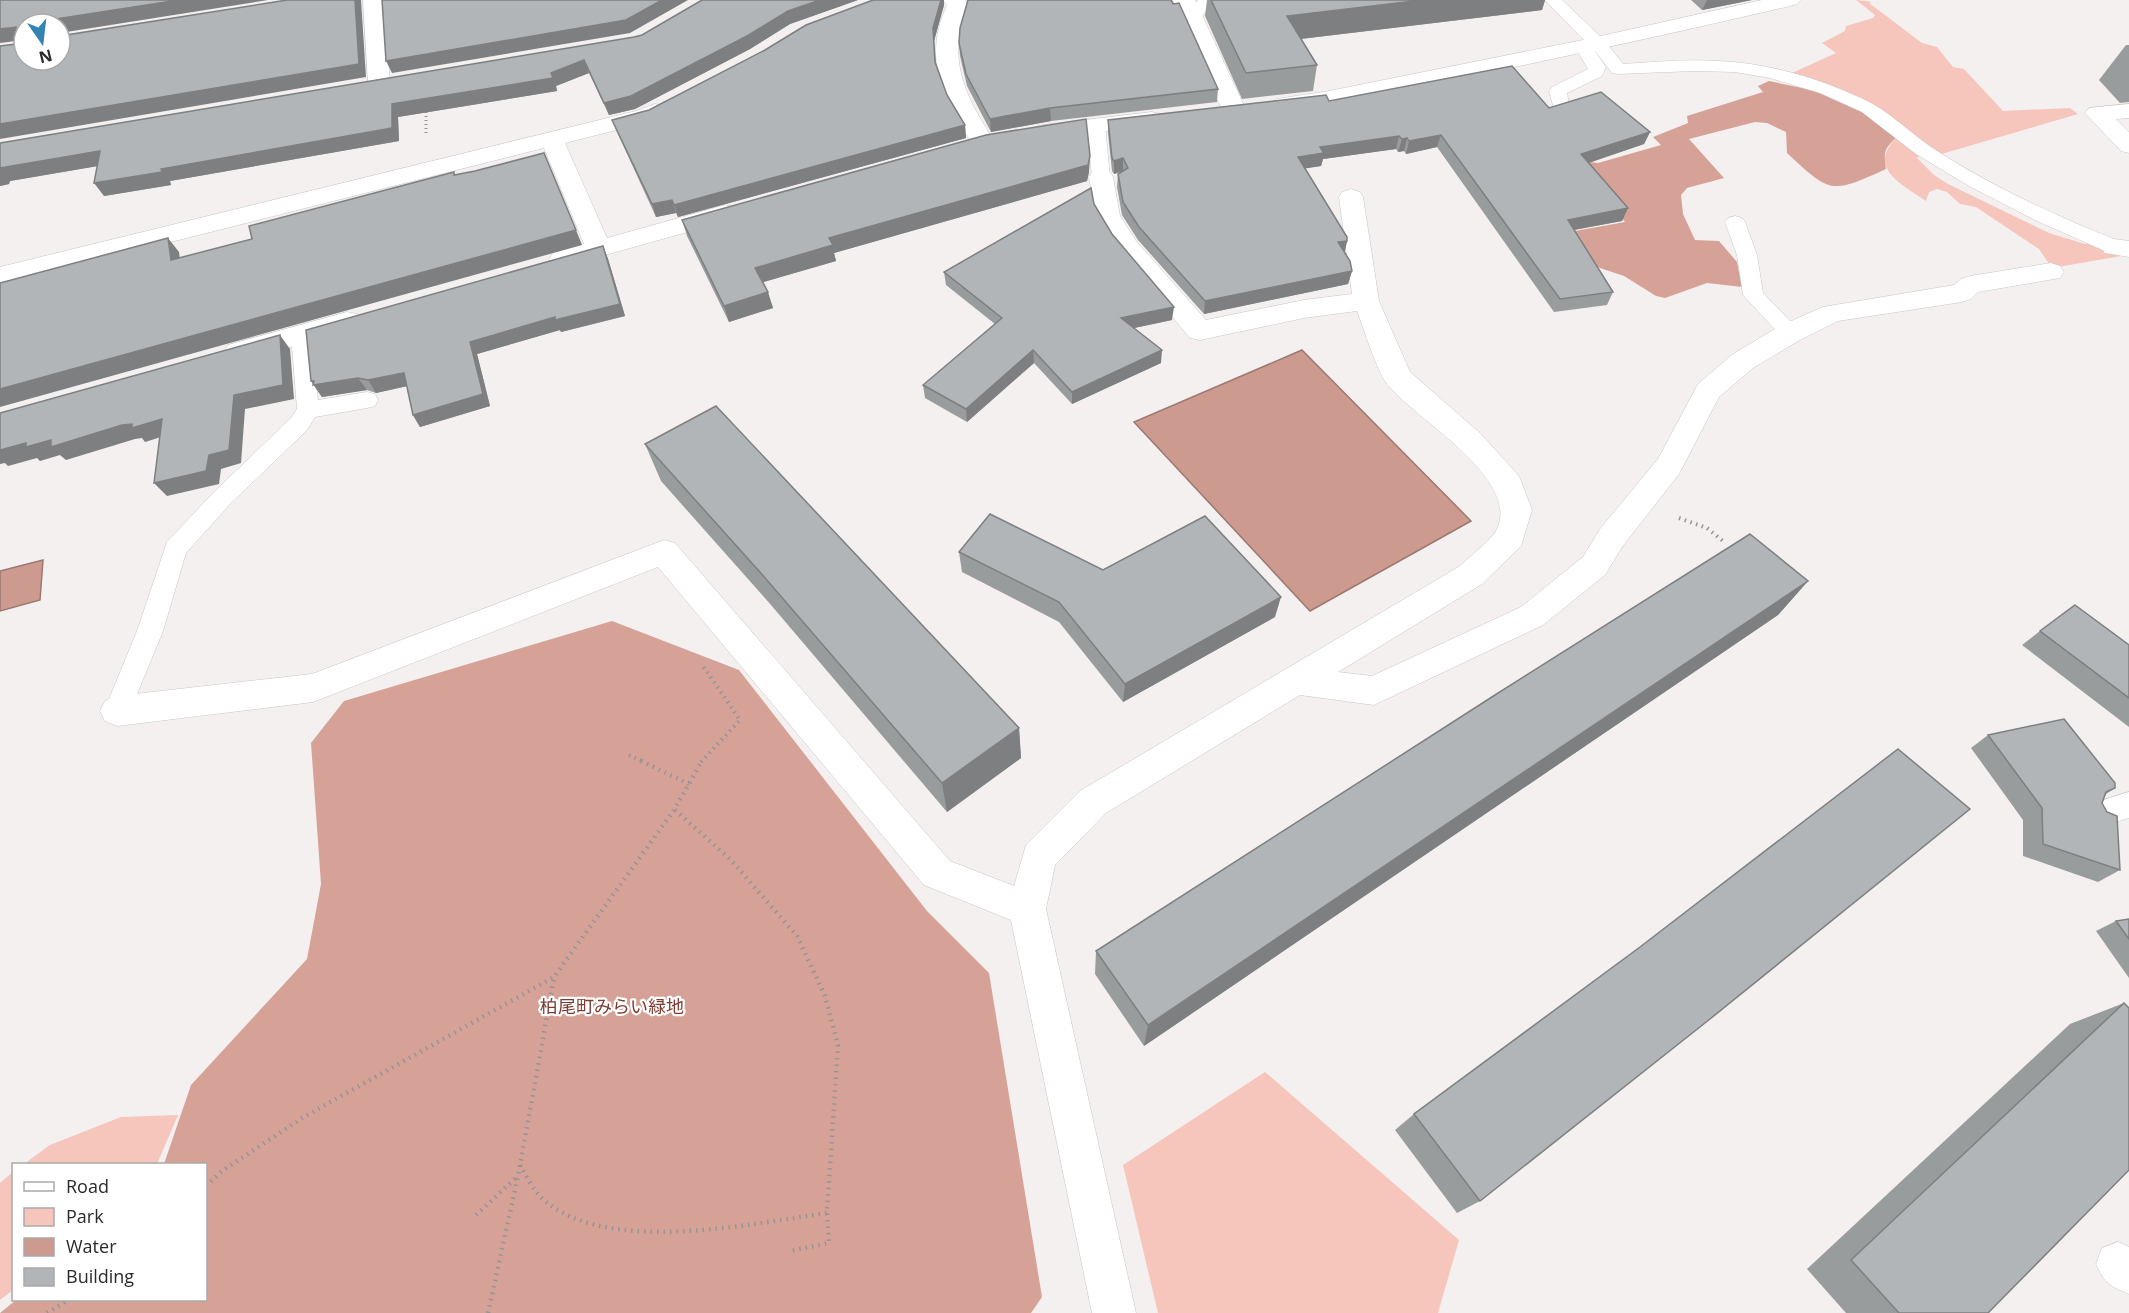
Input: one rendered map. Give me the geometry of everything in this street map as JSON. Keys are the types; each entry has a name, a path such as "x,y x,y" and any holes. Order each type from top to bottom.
{"street":[{"path":"374,0 379,83"},
{"path":"1188,9 1241,109 1329,98 1591,46 1790,0"},
{"path":"963,2 946,42 950,73 959,100 992,141 1096,125 1176,116"},
{"path":"356,87 426,75"},
{"path":"0,276 644,116 676,100"},
{"path":"2129,111 2097,113 2129,147"},
{"path":"552,139 599,249"},
{"path":"1101,177 1108,216 1126,246 1200,331 1304,309 1366,302"},
{"path":"1114,1313 1027,909 1039,857 1093,802 1471,575 1510,537 1517,510 1508,484 1470,441 1398,378 1366,302 1351,197"},
{"path":"544,264 746,207"},
{"path":"1297,680 1374,691 1532,616 1594,566 1611,538 1669,466 1708,391 1743,361 1790,333 1832,313 1920,301 1962,292 1970,285 2051,272"},
{"path":"211,359 367,315"},
{"path":"117,711 314,688 664,552 937,873 1027,909"}],"lane":[{"path":"1188,9 1206,0"},
{"path":"1553,0 1591,46 1618,69 1726,66 1755,71 1838,94 1878,114 1929,154 1950,167 2067,228 2122,248"},
{"path":"1560,105 1558,91 1596,72 1597,67 1591,46"},
{"path":"1096,125 1101,177"},
{"path":"1735,222 1747,255 1753,295 1790,333"},
{"path":"117,711 150,631 175,549 222,498 299,424 308,410 301,334"},
{"path":"308,410 367,400"},
{"path":"2098,814 2129,805"}],"path":[{"path":"426,75 426,141"},
{"path":"1677,517 1707,528 1723,541"},
{"path":"207,1185 222,1171 302,1118 554,977 674,810 703,759 740,720 724,696"},
{"path":"629,755 689,784"},
{"path":"674,810 730,859 797,936 825,996 838,1045 826,1213 829,1243 790,1251"},
{"path":"488,1313 518,1176 554,977"},
{"path":"520,1164 532,1188 550,1207 576,1220 607,1229 689,1232 826,1213"},
{"path":"476,1215 518,1176"},
{"path":"47,1313 65,1301"}],"green space":[{"path":"1856,0 1872,2 1869,3 1922,43 1937,47 1953,67 1964,69 2003,111 2070,108 2078,114 1938,155 1896,124 1790,74 1836,53 1822,43 1845,31 1846,26 1873,18 1875,15"},
{"path":"1769,81 1816,91 1868,113 1899,135 1886,150 1886,169 1842,186 1823,183 1813,176 1787,153 1786,132 1767,123 1755,122 1689,139 1724,178 1687,188 1681,195 1683,214 1695,240 1719,241 1737,262 1742,287 1707,283 1665,298 1656,296 1624,276 1591,265 1536,238 1625,222 1574,160 1598,163 1661,145 1653,137 1688,123 1687,116 1763,92 1758,86"},
{"path":"1899,135 1921,153 1917,158 1934,175 1948,184 2049,233 2085,244 2095,243 2127,255 2052,268 2039,249 1976,207 1960,204 1947,192 1937,189 1929,192 1926,201 1897,181 1886,165 1885,156 1889,146"},
{"name":"柏尾町みらい緑地","path":"612,621 739,670 927,911 989,973 1042,1297 1031,1313 0,1313 15,1301 207,1301 207,1163 164,1163 191,1085 307,959 321,884 311,743 344,701"},
{"path":"1265,1072 1459,1240 1438,1313 1158,1313 1123,1165"},
{"path":"178,1115 157,1163 25,1163 50,1145 121,1117"},
{"path":"12,1173 12,1291 0,1300 0,1183"}],"water":[{"path":"1302,350 1471,521 1310,611 1134,422"},
{"path":"43,560 40,600 0,611 0,571"}],"building":[{"path":"0,0 179,0 72,17 72,12 12,12 12,28 0,29"},
{"path":"287,0 355,0 359,64 0,124 0,46 12,44 12,72 72,72 72,34"},
{"path":"382,0 662,0 626,20 386,61"},
{"path":"702,0 820,0 788,11 747,36 631,96 604,103 584,60 551,73 553,78 392,104 392,128 161,169 162,172 94,183 100,151 0,168 0,143 634,37 642,35"},
{"path":"873,0 941,0 933,28 935,62 947,95 965,125 674,205 672,200 652,204 612,120 649,110 765,50 806,25"},
{"path":"968,0 1171,0 1173,4 1179,3 1218,89 1050,108 990,119 966,74 959,43 960,28"},
{"path":"1211,0 1423,0 1287,16 1317,65 1246,73"},
{"path":"1512,66 1549,108 1601,92 1650,132 1581,154 1628,208 1568,220 1613,292 1560,299 1441,135 1409,141 1399,136 1320,147 1324,153 1298,157 1347,237 1347,241 1338,242 1350,261 1352,271 1205,301 1139,227 1123,202 1118,174 1128,168 1123,158 1114,161 1112,158 1108,120 1326,95 1329,101"},
{"path":"1086,119 1090,156 1088,165 829,238 833,245 755,268 768,292 724,306 682,220 986,135"},
{"path":"544,153 576,230 0,389 0,283 168,238 171,260 252,239 249,226 454,172 454,175 475,171"},
{"path":"1091,188 1094,204 1112,234 1174,307 1121,318 1162,350 1072,392 1033,350 966,409 923,385 1002,318 944,272"},
{"path":"603,246 620,304 555,320 555,317 470,342 483,394 413,415 404,373 368,380 358,378 313,385 314,381 311,381 306,330"},
{"path":"280,335 283,385 234,395 229,450 209,455 206,471 154,483 162,419 132,428 132,424 122,425 51,447 51,440 26,447 26,443 0,450 0,413"},
{"path":"716,406 1019,728 942,783 759,571 645,444"},
{"path":"990,514 1103,570 1205,516 1281,597 1125,684 1059,602 959,552"},
{"path":"1750,534 1808,581 1148,1025 1096,951"},
{"path":"2075,605 2129,645 2129,698 2040,631"},
{"path":"2064,719 2115,783 2115,788 2106,792 2102,803 2107,812 2117,816 2120,870 2043,844 2042,808 1988,735"},
{"path":"1898,749 1970,809 1480,1201 1414,1114 1640,947"},
{"path":"2129,919 2129,939 2116,921"},
{"path":"2124,1003 2129,1008 2129,1170 1988,1313 1899,1313 1851,1260"}]}
